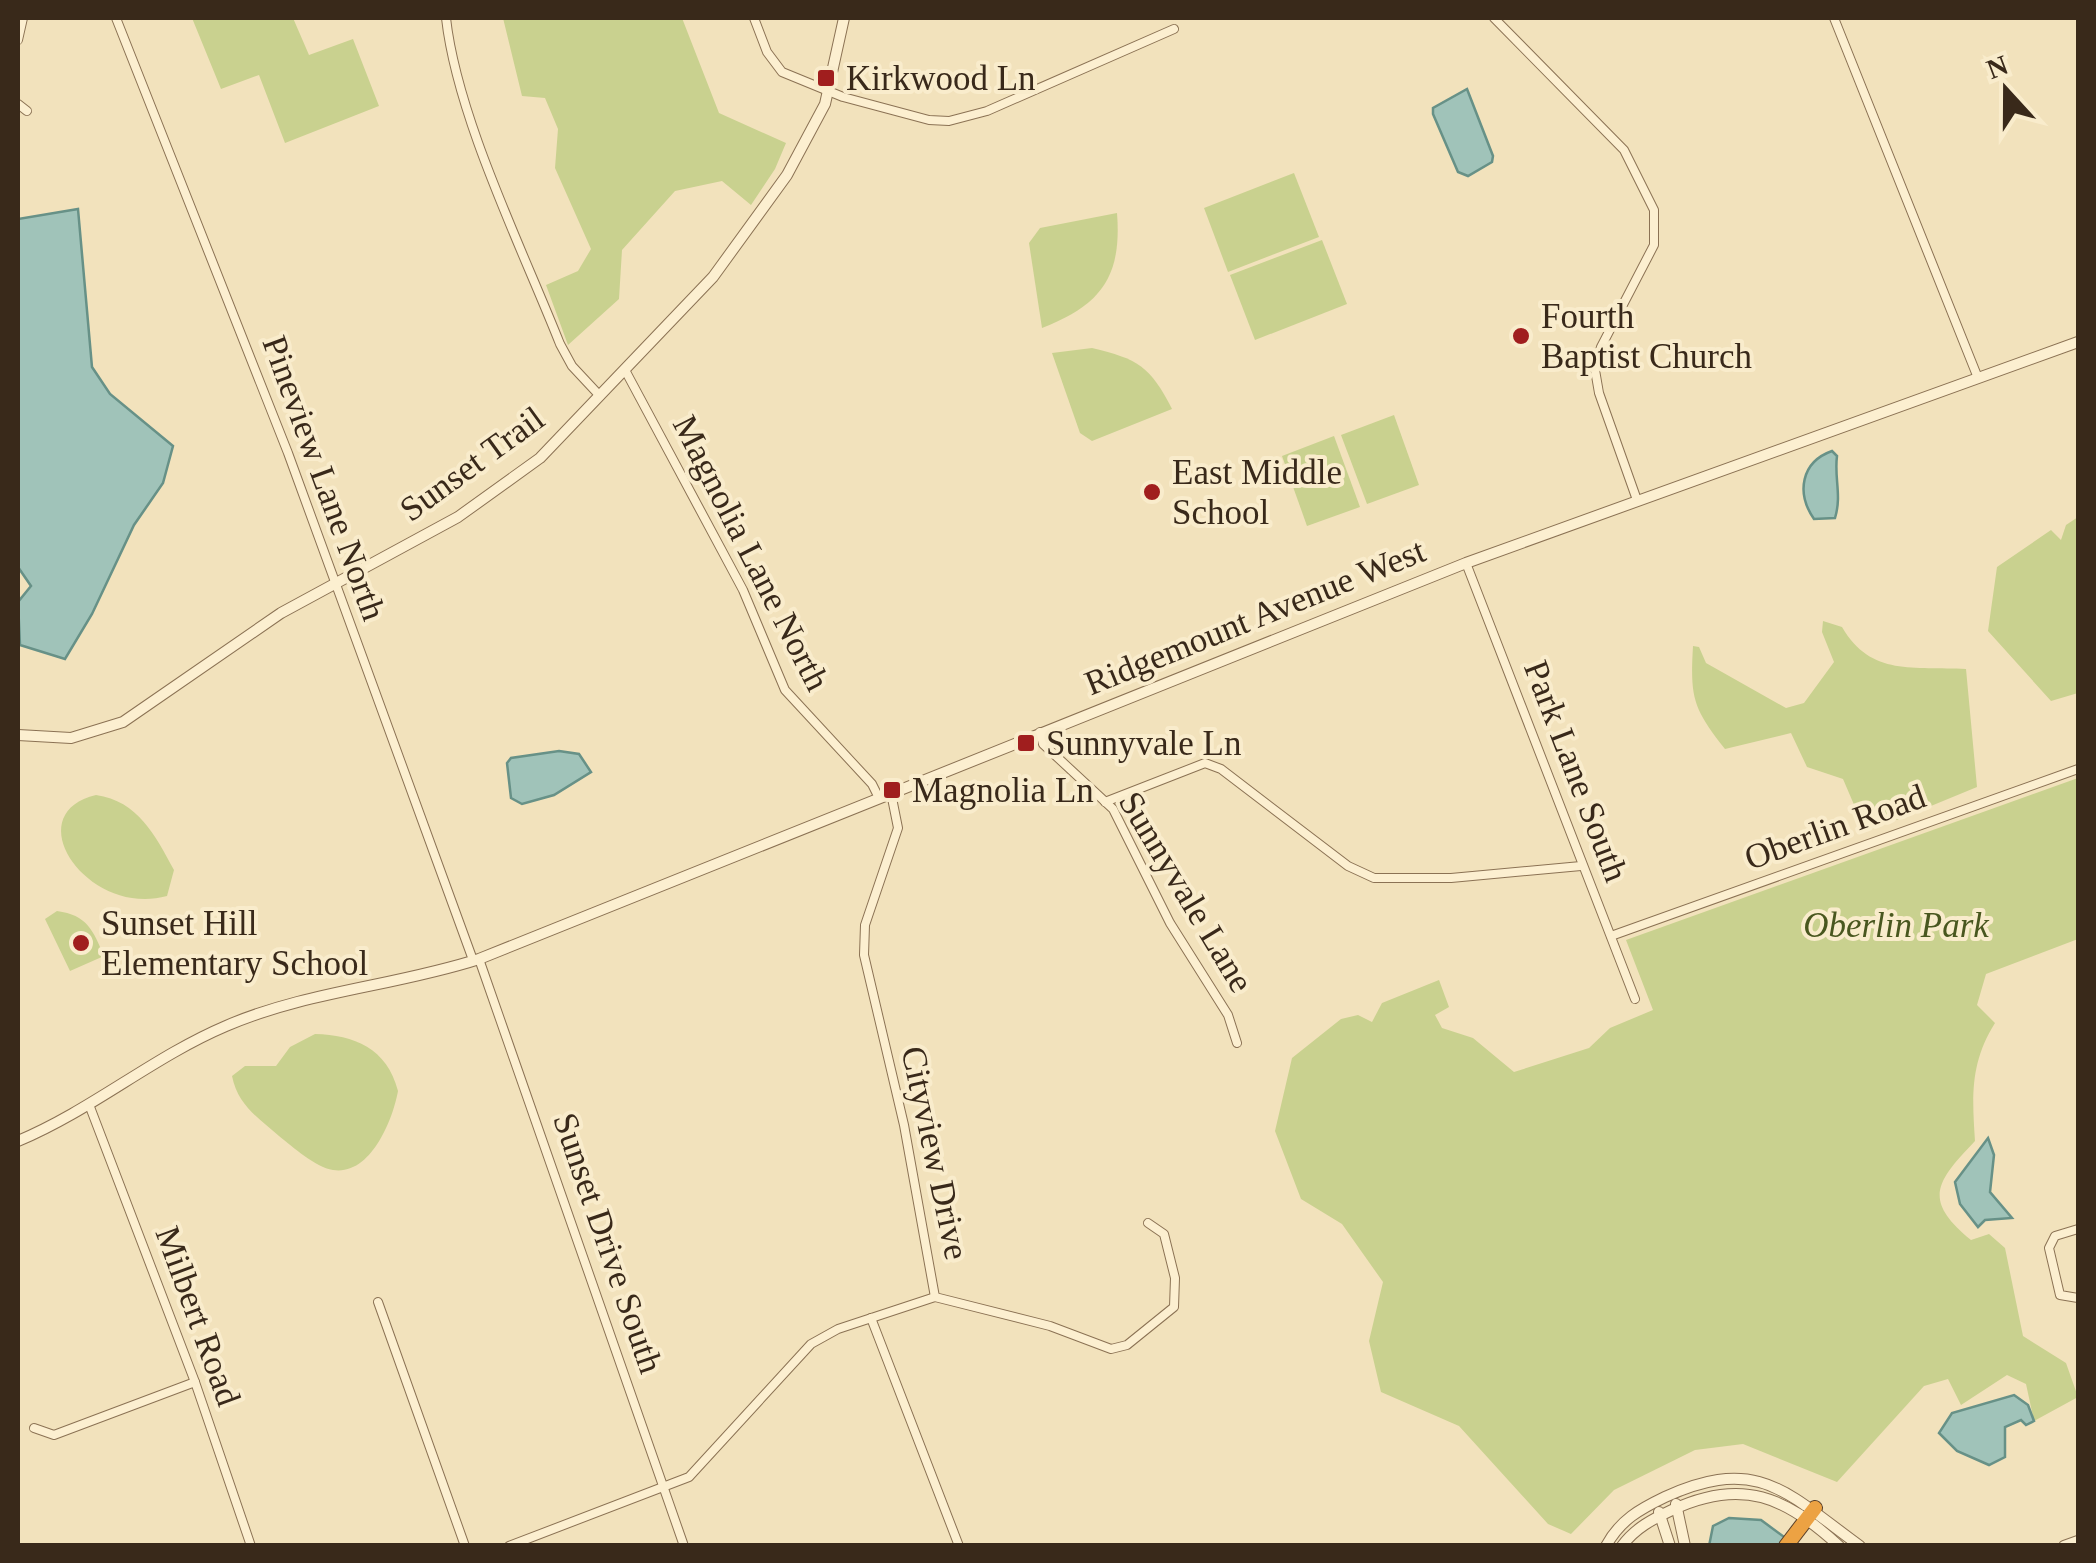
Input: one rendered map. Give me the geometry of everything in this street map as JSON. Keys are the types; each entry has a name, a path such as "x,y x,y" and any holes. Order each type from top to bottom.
{"highway":[{"path":"1788,1543 1811,1513"}],"street":[{"path":"18,40 23,18"},
{"name":"Pineview Lane North","path":"116,18 288,453 476,959"},
{"path":"446,18 456,69 475,128 560,344 572,366 600,396"},
{"path":"754,18 767,52 782,72 829,91 929,120 969,118 1174,30"},
{"name":"Sunset Trail","path":"18,735 71,738 107,730 334,581 458,517 540,458 726,261 807,143 829,91 844,18"},
{"path":"1494,18 1624,150 1654,210 1654,245 1601,347 1595,370 1637,500"},
{"path":"1834,18 1978,378"},
{"path":"18,104 27,111"},
{"name":"Ridgemount Avenue West","path":"18,1140 90,1107 225,1026 291,1003 476,959 1466,563 2078,342"},
{"name":"Magnolia Lane North","path":"625,370 742,590 785,690 872,784 879,798"},
{"name":"Park Lane South","path":"1466,563 1635,999"},
{"name":"Sunnyvale Lane","path":"1040,732 1043,744 1120,820 1191,960 1228,1014 1237,1043"},
{"path":"1105,802 1205,763 1222,768 1348,866 1374,878 1451,878 1581,866"},
{"name":"Oberlin Road","path":"1611,936 2078,769"},
{"name":"Cityview Drive","path":"891,793 898,828 865,925 864,955 908,1143 936,1298 1050,1326 1111,1349 1127,1345 1164,1319 1177,1291 1164,1234 1148,1222"},
{"name":"Sunset Drive South","path":"476,959 684,1546"},
{"name":"Milbert Road","path":"90,1107 195,1382 251,1546"},
{"path":"2078,1229 2055,1236 2049,1248 2058,1290 2064,1299 2078,1298"},
{"path":"508,1546 533,1541 699,1468 811,1344 872,1318 936,1298"},
{"path":"378,1302 465,1546"},
{"path":"872,1318 959,1546"},
{"path":"34,1428 54,1435 195,1382"},
{"path":"1606,1546 1622,1522 1654,1502 1711,1481 1754,1481 1776,1486 1860,1546"},
{"path":"1622,1546 1660,1516 1677,1508 1735,1493 1772,1499 1811,1513 1839,1546"},
{"path":"1673,1494 1685,1546"},
{"path":"1654,1502 1670,1546"},
{"path":"2064,1546 2078,1540"}],"green space":[{"path":"192,18 293,18 309,55 353,39 379,106 285,143 259,75 221,89"},
{"path":"503,18 682,18 719,113 786,143 775,169 751,205 722,181 675,191 622,250 619,299 568,345 546,285 578,271 591,249 555,168 558,129 545,98 522,96"},
{"path":"1294,173 1319,237 1228,272 1204,208"},
{"path":"1117,213 1116,255 1104,286 1079,309 1042,328 1029,243 1040,228"},
{"path":"1322,240 1347,304 1255,340 1230,275"},
{"path":"1092,348 1141,366 1157,383 1172,409 1092,441 1080,433 1052,353"},
{"path":"1394,415 1419,485 1367,504 1341,435"},
{"path":"1334,436 1360,507 1307,526 1282,456"},
{"path":"2078,517 2078,693 2051,701 1988,631 1997,567 2051,530 2061,540 2066,525"},
{"path":"1823,621 1842,627 1866,654 1880,661 1912,668 1966,669 1977,787 1897,820 1855,807 1843,779 1807,767 1791,733 1725,749 1696,702 1693,646 1699,647 1706,663 1786,708 1804,703 1834,662 1822,632"},
{"name":"Oberlin Park","path":"2078,778 2078,939 1986,974 1977,1005 1995,1023 1981,1052 1974,1080 1975,1141 1944,1180 1940,1202 1945,1213 1971,1240 1989,1234 2005,1248 2023,1336 2066,1363 2078,1397 2034,1421 2026,1384 2007,1375 1961,1405 1948,1379 1924,1386 1837,1482 1743,1444 1695,1450 1614,1490 1571,1534 1548,1524 1459,1426 1381,1392 1369,1341 1383,1282 1342,1224 1301,1199 1275,1131 1292,1058 1341,1019 1358,1015 1372,1022 1382,1003 1439,980 1449,1007 1435,1015 1442,1028 1473,1038 1514,1072 1589,1048 1610,1028 1653,1010 1626,940"},
{"path":"96,795 123,804 152,832 174,870 167,896 138,899 111,892 89,879 72,861 62,841 62,822 73,806"},
{"path":"57,911 88,925 104,956 70,971 45,919"},
{"path":"315,1034 343,1037 367,1047 386,1064 398,1091 378,1143 358,1164 346,1169 319,1165 279,1136 244,1103 232,1076 245,1066 276,1066 290,1047"}],"water":[{"path":"1467,89 1493,156 1492,162 1468,176 1458,172 1433,114 1433,108"},
{"path":"78,209 92,367 110,394 173,446 163,483 134,525 92,614 65,659 20,645 18,602 31,586 18,567 18,219"},
{"path":"1832,451 1837,456 1835,518 1814,519 1805,499 1805,479 1814,463"},
{"path":"559,751 579,754 591,772 554,795 522,804 511,798 507,763 511,758"},
{"path":"1988,1138 1994,1155 1990,1192 2012,1218 1985,1220 1978,1227 1960,1204 1955,1182"},
{"path":"2014,1395 2028,1405 2034,1421 2026,1425 2021,1420 2005,1427 2005,1457 1989,1465 1957,1451 1939,1433 1952,1413"},
{"path":"1729,1518 1761,1520 1795,1545 1709,1546 1713,1526"}],"place":[{"name":"Kirkwood Ln","path":"826,78"},
{"name":"Fourth Baptist Church","path":"1521,336"},
{"name":"East Middle School","path":"1152,492"},
{"name":"Sunnyvale Ln","path":"1026,743"},
{"name":"Magnolia Ln","path":"892,790"},
{"name":"Sunset Hill Elementary School","path":"81,943"}]}
